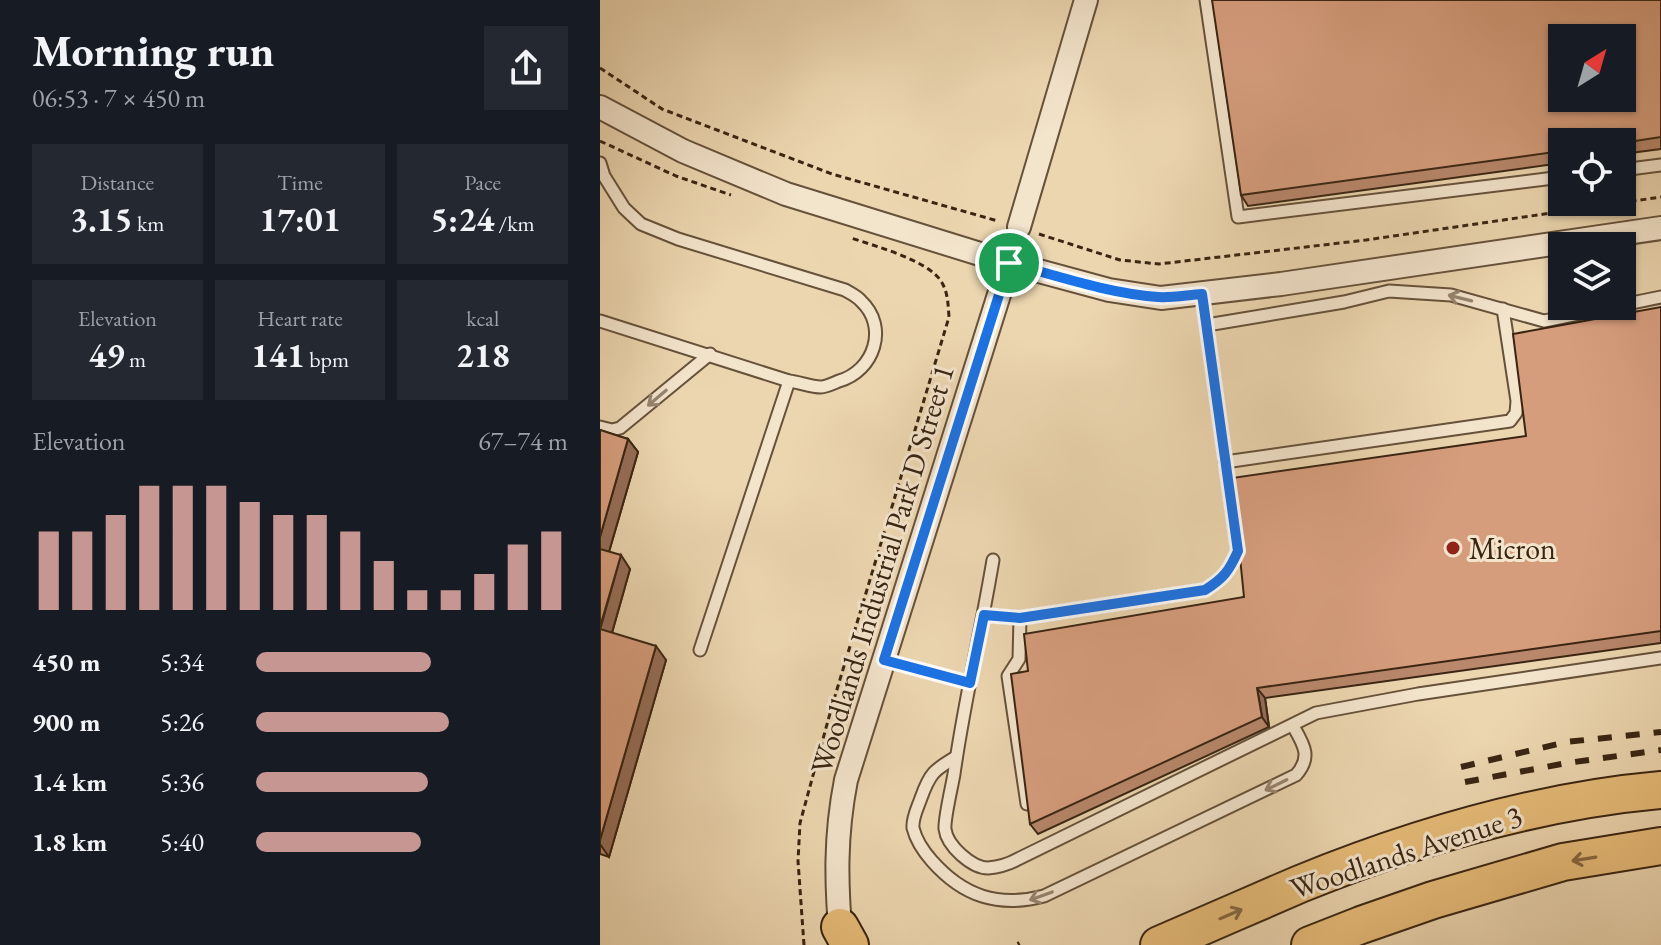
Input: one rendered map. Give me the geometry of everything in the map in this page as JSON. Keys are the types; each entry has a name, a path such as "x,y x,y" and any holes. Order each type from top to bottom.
{"main road":[{"name":"Woodlands Avenue 3","path":"1159,945 1302,883 1440,835 1548,806 1609,794 1661,790"},
{"name":"Woodlands Avenue 3","path":"1310,945 1433,900 1563,862 1661,846"}],"street":[{"path":"1019,227 1086,0"},
{"path":"600,107 683,151 786,194 1009,263 1109,290 1161,298 1661,228"},
{"name":"Woodlands Industrial Park D Street 1","path":"842,941 837,845 846,780 1009,263"}],"lane":[{"path":"1206,0 1238,217 1548,179"},
{"path":"600,163 604,176 624,208 641,224 678,239 845,290 861,300 877,330 875,347 865,365 848,379 820,387 789,381 600,321"},
{"path":"1636,168 1661,165"},
{"path":"1207,325 1344,302 1389,291 1451,295 1549,320"},
{"path":"984,615 1020,618 1205,590 1230,570 1238,551 1202,294"},
{"path":"1636,302 1661,297"},
{"path":"1225,462 1510,421 1516,413 1517,401 1503,309"},
{"path":"600,427 620,428 710,354"},
{"path":"700,650 789,381"},
{"path":"993,560 945,829 954,849 972,863 985,868 1018,859 1316,713 1418,694 1661,658"},
{"path":"1020,618 1019,659 1008,676 1027,804"},
{"path":"884,660 970,683"},
{"path":"956,757 935,769 924,789 913,829 923,851 964,889 1003,901 1023,901 1044,896 1296,775 1304,766 1305,757 1303,744 1293,726"}],"path":[{"path":"600,68 662,109 832,174 1019,227 1120,260 1159,264 1366,240 1661,197"},
{"path":"600,141 676,176 735,197"},
{"path":"804,945 798,861 800,823 949,317 948,297 940,278 912,259 838,233"}],"building":[{"path":"1212,0 1661,0 1661,137 1636,141 1636,128 1548,128 1548,153 1241,195"},
{"name":"Micron","path":"1661,307 1661,631 1257,688 1262,717 1030,824 1011,674 1028,671 1024,634 1244,597 1232,478 1526,436 1513,334 1590,320 1636,320 1636,312"},
{"path":"600,430 628,439 600,537"},
{"path":"600,549 621,555 600,627"},
{"path":"600,629 656,646 600,840"}],"railway":[{"path":"1461,767 1566,742 1661,732"},
{"path":"1465,782 1661,750"}],"place":[{"name":"Micron","path":"1453,548"}],"route":[{"path":"1009,263 1109,290 1161,298 1202,294 1238,551 1230,570 1205,590 1020,618 984,615 970,683 884,660 1009,263"}]}
